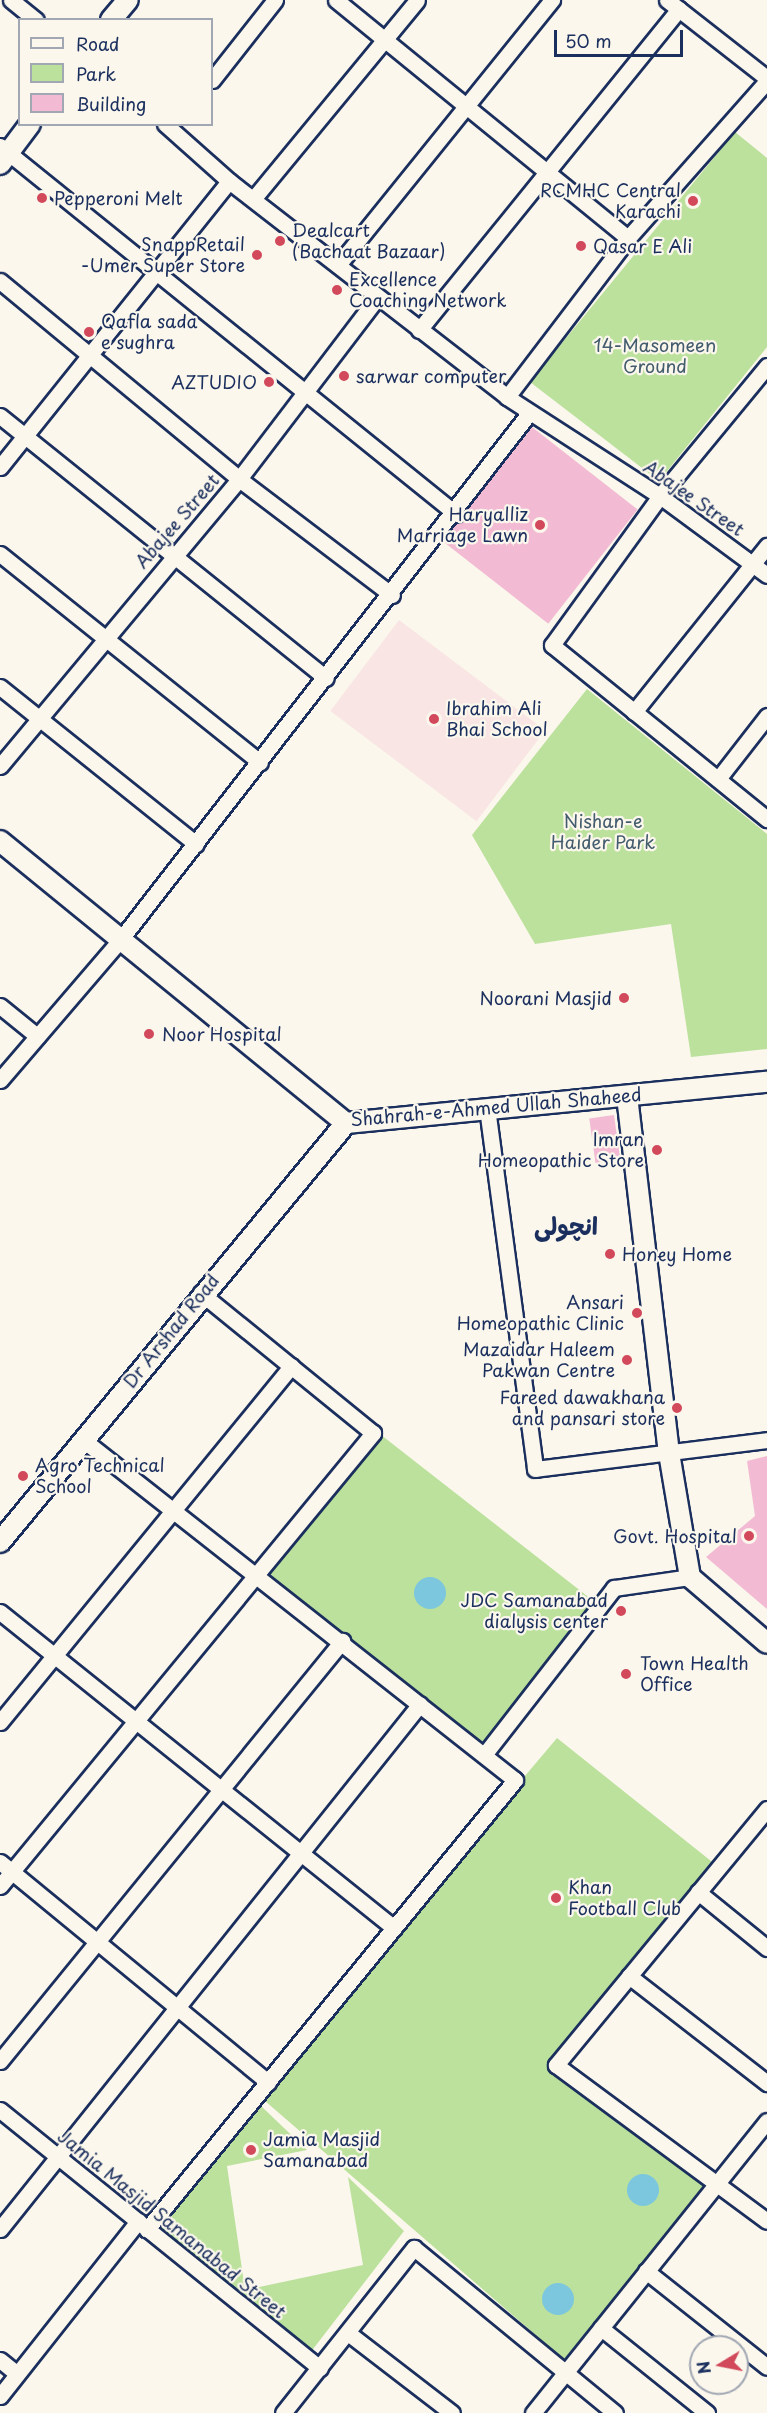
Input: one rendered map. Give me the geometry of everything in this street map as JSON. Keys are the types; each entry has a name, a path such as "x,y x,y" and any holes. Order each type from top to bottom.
{"street":[{"path":"11,0 34,18"},
{"path":"113,18 128,0"},
{"path":"213,79 275,0"},
{"path":"336,0 628,238"},
{"path":"254,198 417,0"},
{"path":"338,265 463,104 552,0"},
{"path":"418,330 545,171 673,4 767,80 628,238 507,397"},
{"path":"28,126 3,154 157,273 456,514"},
{"name":"Abajee Street","path":"171,126 229,181 254,198 418,330 507,397 660,496 767,575"},
{"path":"0,467 229,181"},
{"path":"0,281 239,479 392,595"},
{"name":"Abajee Street","path":"0,766 174,552 239,479 308,394 377,298"},
{"path":"767,366 660,496 552,645 767,819"},
{"path":"0,1080 120,940 456,514 530,412"},
{"path":"0,416 174,552 326,678"},
{"path":"634,712 767,546"},
{"path":"0,554 260,762"},
{"path":"0,687 195,844"},
{"path":"718,779 767,716"},
{"name":"Shahrah-e-Ahmed Ullah Shaheed","path":"0,841 345,1123 767,1082"},
{"path":"0,1006 37,1036"},
{"path":"627,1096 669,1453 690,1577 767,1642"},
{"path":"487,1108 534,1469 767,1440"},
{"name":"Dr Arshad Road","path":"0,1542 201,1293 345,1123"},
{"path":"0,1886 6,1867 138,1723 373,1433 201,1293"},
{"path":"0,1722 172,1508 291,1366"},
{"path":"0,2396 142,2225 268,2082 515,1780 259,1574 82,1440"},
{"path":"484,1755 614,1588 690,1577"},
{"path":"0,1612 394,1928"},
{"path":"0,2061 95,1940 342,1641"},
{"path":"0,2229 420,1704"},
{"path":"766,1811 556,2065 767,2222"},
{"path":"6,1867 268,2082"},
{"path":"698,1892 767,1948"},
{"path":"629,1976 767,2083"},
{"name":"Jamia Masjid Samanabad Street","path":"0,2110 320,2368"},
{"path":"533,2413 767,2121"},
{"path":"283,2413 414,2248 615,2413"},
{"path":"646,2271 767,2367"},
{"path":"601,2328 707,2413"},
{"path":"348,2333 452,2413"},
{"path":"0,2360 17,2374"}],"shaded area":[{"name":"Ibrahim Ali Bhai School","path":"399,620 545,730 477,821 330,711"}],"green space":[{"name":"14-Masomeen Ground","path":"735,132 767,158 767,347 659,481 530,382"},
{"name":"Nishan-e Haider Park","path":"587,689 767,834 767,1049 691,1057 671,924 535,944 472,835"},
{"path":"376,1431 601,1606 487,1752 262,1577"},
{"path":"557,1738 716,1865 556,2065 717,2183 568,2363 257,2094"},
{"path":"260,2105 307,2150 227,2166 245,2290 363,2265 348,2177 404,2231 310,2353 153,2229"}],"water":[{"path":"430,1577 441,1582 446,1593 441,1604 430,1609 419,1604 414,1593 419,1582"},
{"path":"643,2174 654,2179 659,2190 654,2201 643,2206 632,2201 627,2190 632,2179"},
{"path":"558,2283 569,2288 574,2299 569,2310 558,2315 547,2310 542,2299 547,2288"}],"building":[{"name":"Haryalliz Marriage Lawn","path":"532,427 638,509 548,624 443,541"},
{"path":"614,1115 620,1160 596,1163 589,1118"},
{"name":"Govt. Hospital","path":"767,1456 767,1609 706,1557 755,1516 747,1461"}],"place":[{"name":"Pepperoni Melt","path":"42,198"},
{"name":"RCMHC Central Karachi","path":"693,201"},
{"name":"Dealcart (Bachaat Bazaar)","path":"280,241"},
{"name":"Qasar E Ali","path":"581,246"},
{"name":"SnappRetail -Umer Super Store","path":"257,255"},
{"name":"Excellence Coaching Network","path":"337,290"},
{"name":"Qafla sada e sughra","path":"89,332"},
{"name":"sarwar computer","path":"344,376"},
{"name":"AZTUDIO","path":"269,382"},
{"name":"Haryalliz Marriage Lawn","path":"540,525"},
{"name":"Ibrahim Ali Bhai School","path":"434,719"},
{"name":"Noorani Masjid","path":"624,998"},
{"name":"Noor Hospital","path":"149,1034"},
{"name":"Imran Homeopathic Store","path":"657,1150"},
{"name":"Honey Home","path":"610,1254"},
{"name":"Ansari Homeopathic Clinic","path":"637,1313"},
{"name":"Mazaidar Haleem Pakwan Centre","path":"627,1360"},
{"name":"Fareed dawakhana and pansari store","path":"677,1408"},
{"name":"Agro Technical School","path":"23,1476"},
{"name":"Govt. Hospital","path":"749,1536"},
{"name":"JDC Samanabad dialysis center","path":"621,1611"},
{"name":"Town Health Office","path":"626,1674"},
{"name":"Khan Football Club","path":"556,1898"},
{"name":"Jamia Masjid Samanabad","path":"251,2150"}],"district":[{"name":"انچولی","path":"566,1226"}]}
